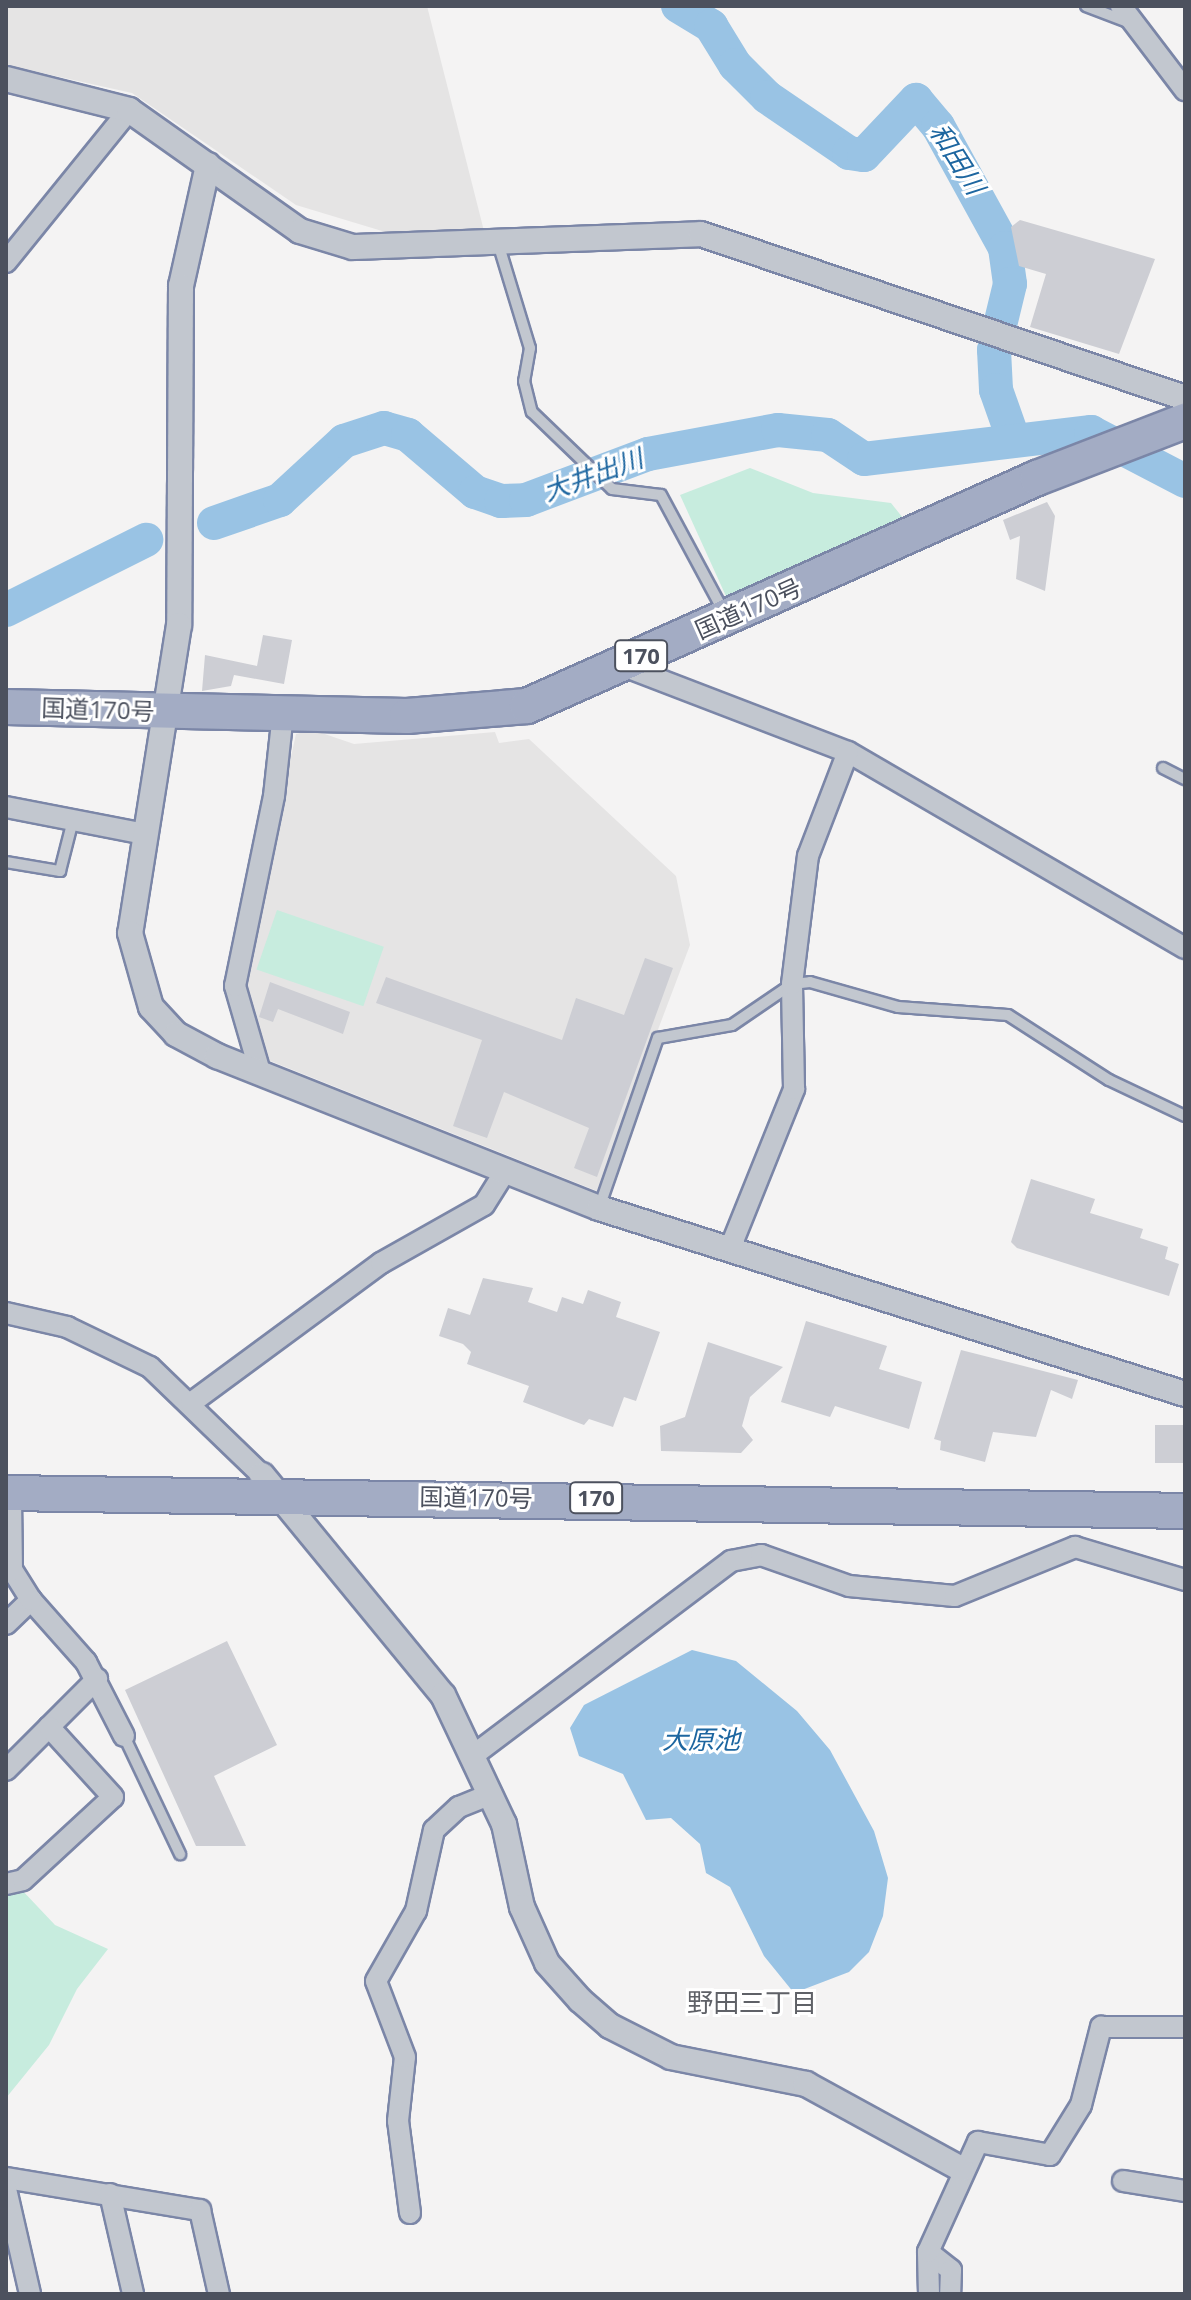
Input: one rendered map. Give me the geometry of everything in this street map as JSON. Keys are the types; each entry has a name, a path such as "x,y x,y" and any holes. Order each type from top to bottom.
{"highway":[{"name":"国道170号","path":"6,707 283,713 498,712 621,665 1171,424"},
{"name":"国道170号","path":"270,1486 1185,1511"},
{"name":"国道170号","path":"8,1488 270,1486 1185,1490"}],"street":[{"path":"1121,6 1185,90"},
{"path":"6,79 129,110 300,231 353,247 701,234 1014,337 1185,398"},
{"path":"6,262 129,110"},
{"path":"208,165 181,286 179,625 168,711 130,933 151,1007 176,1034 260,1072 599,1208 1185,1394"},
{"path":"621,665 848,752 1185,948"},
{"path":"260,1072 235,986 274,796 283,713"},
{"path":"729,1251 794,1089 792,984 808,856 848,752"},
{"path":"6,807 145,834"},
{"path":"191,1403 381,1263 484,1205 505,1171"},
{"path":"6,1313 118,1349 191,1403 270,1486 443,1695 475,1754 492,1794 522,1907 547,1963 610,2026 671,2057 806,2084 961,2169"},
{"path":"8,1488 12,1570 31,1600 97,1679 124,1736"},
{"path":"475,1754 731,1561 761,1555 849,1586 955,1596 1075,1547 1185,1580"},
{"path":"6,1624 31,1600"},
{"path":"6,1770 97,1679"},
{"path":"6,1884 23,1880 113,1797 49,1727"},
{"path":"410,2213 398,2121 405,2057 376,1981 416,1911 434,1830 459,1807 492,1794"},
{"path":"929,2294 928,2252 961,2169 978,2142 1050,2155 1081,2105 1101,2027 1185,2027"},
{"path":"6,2178 200,2210 219,2294"},
{"path":"1123,2181 1185,2191"},
{"path":"6,2189 30,2294"},
{"path":"110,2194 133,2294"},
{"path":"928,2252 951,2270 950,2294"}],"lane":[{"path":"1086,6 1137,26"},
{"path":"498,243 530,348 524,381 532,412 582,464 612,489 661,495 727,617"},
{"path":"1163,768 1185,779"},
{"path":"6,862 60,871 73,820"},
{"path":"599,1208 658,1038 732,1025 792,984 810,982 898,1007 1008,1015 1109,1080 1185,1116"},
{"path":"124,1736 180,1854"}],"shaded area":[{"path":"6,6 427,6 484,231 392,234 296,205 132,93 6,65"},
{"path":"313,730 354,744 495,732 499,743 529,739 676,876 690,945 597,1191 263,1058 239,994 296,734"}],"green space":[{"path":"750,468 813,493 891,503 907,523 730,605 680,495"},
{"path":"277,910 384,947 363,1006 256,970"},
{"path":"20,1888 55,1925 108,1949 77,1989 49,2045 6,2098 6,1891"}],"water":[{"name":"大原池","path":"692,1650 736,1661 797,1711 830,1750 874,1831 888,1878 883,1916 869,1952 849,1972 794,1993 764,1956 730,1887 706,1873 700,1844 671,1818 646,1820 623,1774 579,1756 570,1728 584,1705"}],"building":[{"path":"1020,220 1155,259 1119,354 1030,327 1046,274 1019,266 1011,227"},
{"path":"1047,502 1055,516 1045,591 1016,579 1020,536 1010,540 1003,520"},
{"path":"263,635 292,640 284,684 234,675 231,686 202,691 205,655 257,666"},
{"path":"645,958 673,968 597,1177 574,1168 589,1128 504,1092 487,1138 453,1126 482,1040 376,1003 386,977 562,1040 576,998 624,1015"},
{"path":"270,982 350,1012 343,1034 278,1009 273,1022 259,1017"},
{"path":"1031,1179 1095,1199 1090,1213 1143,1229 1140,1238 1168,1247 1165,1259 1179,1264 1169,1296 1017,1248 1011,1242"},
{"path":"483,1278 533,1288 528,1302 557,1312 562,1297 583,1304 588,1290 621,1302 616,1317 660,1332 636,1401 624,1397 613,1427 589,1419 584,1425 523,1402 529,1386 467,1364 471,1352 463,1344 439,1336 448,1308 470,1315"},
{"path":"806,1321 887,1346 879,1369 922,1382 909,1429 835,1406 830,1417 781,1402"},
{"path":"708,1342 783,1367 750,1397 742,1426 753,1440 741,1453 661,1451 660,1426 685,1417"},
{"path":"961,1350 1078,1380 1072,1399 1051,1390 1036,1437 993,1432 985,1462 940,1450 941,1441 934,1439"},
{"path":"1155,1425 1185,1425 1185,1463 1155,1463"},
{"path":"227,1641 277,1745 214,1776 246,1846 196,1846 125,1690"}],"waterway":[{"name":"和田川","path":"678,6 711,26 735,65 767,97 849,153 864,155 916,100 938,126 1005,248 1010,284 994,350 996,390 1013,438"},
{"name":"大井出川","path":"214,523 280,500 344,441 384,428 408,435 475,492 501,501 526,500 648,454 778,430 828,435 864,459 1091,432 1185,481"},
{"name":"大井出川","path":"6,610 146,540"}],"district":[{"name":"野田三丁目","path":"752,2003"}]}
